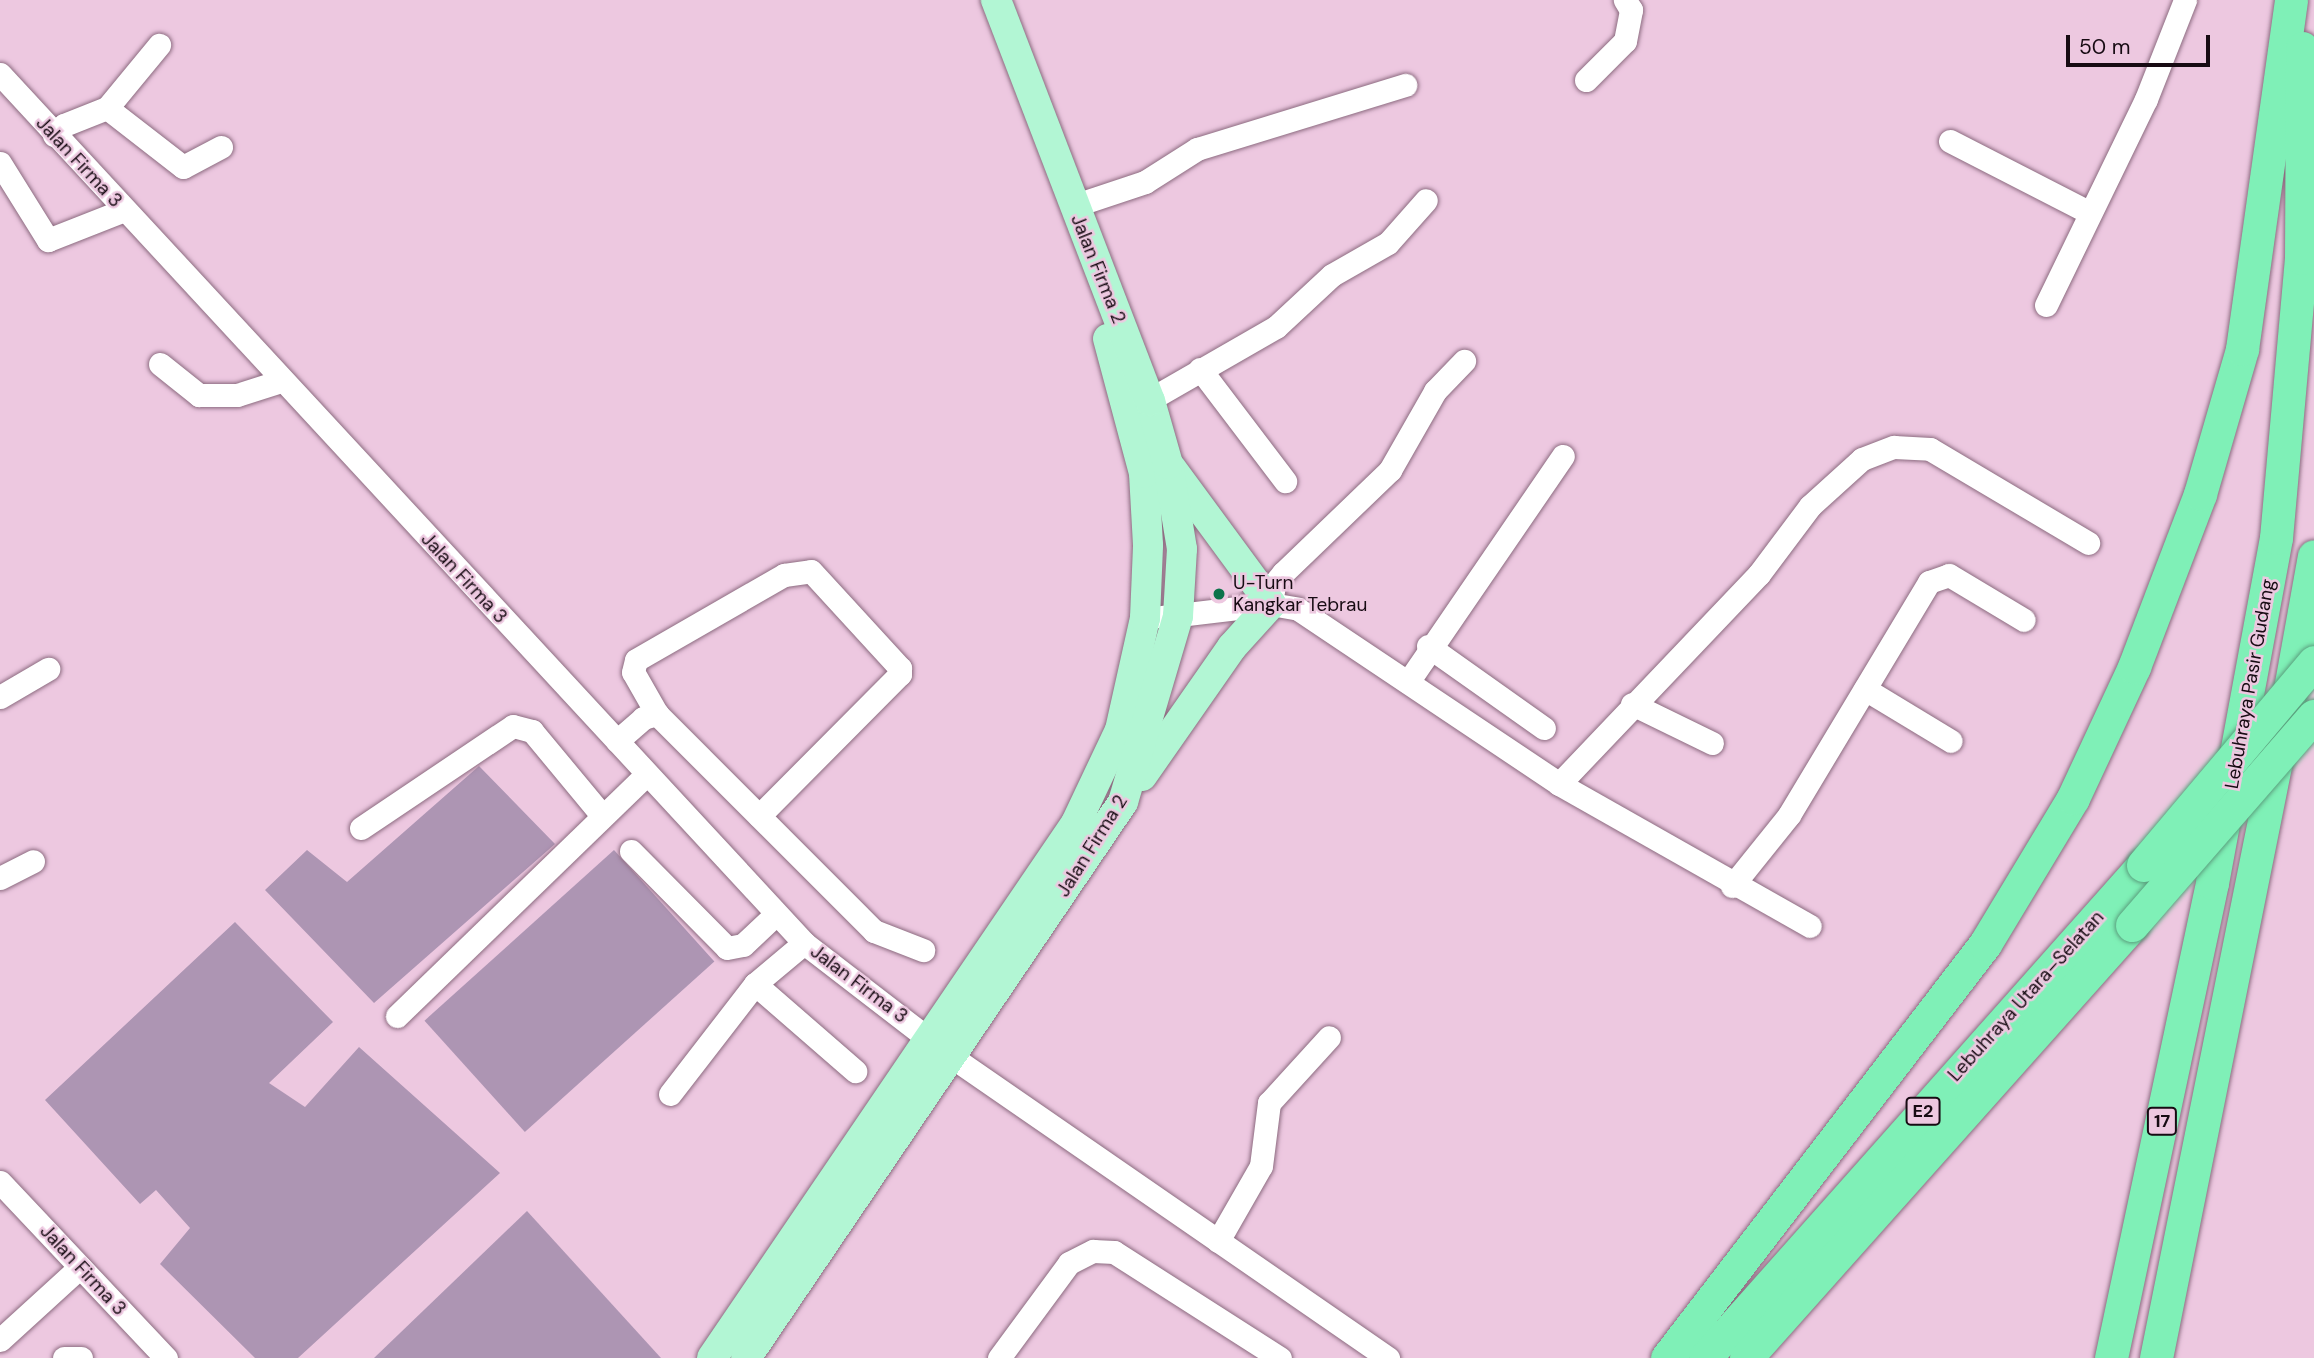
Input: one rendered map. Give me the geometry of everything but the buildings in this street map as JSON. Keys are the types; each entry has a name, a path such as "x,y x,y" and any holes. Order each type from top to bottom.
{"highway":[{"path":"1667,1358 1985,944 2073,798 2129,679 2171,579 2242,349 2291,0"},
{"name":"Lebuhraya Pasir Gudang","path":"2111,1358 2215,870 2276,538 2301,258 2300,0"},
{"name":"Lebuhraya Pasir Gudang","path":"2156,1358 2214,1090 2314,556"},
{"name":"Lebuhraya Utara–Selatan","path":"1705,1358 2143,865 2314,662"},
{"name":"Lebuhraya Utara–Selatan","path":"1746,1358 2132,925 2314,716"},
{"path":"2177,1358 2214,1090"}],"main road":[{"name":"Jalan Firma 2","path":"712,1358 1124,802 1178,616 1182,549 1168,464 1139,407 1073,206 996,0"},
{"name":"Jalan Firma 2","path":"746,1358 941,1047 1076,823 1120,730 1145,618 1144,472 1139,407"},
{"path":"1124,802 1232,647 1271,604 1168,464"}],"street":[{"path":"1586,80 1625,41 1630,10 1625,0"},
{"path":"2046,305 2088,212 2146,99 2185,0"},
{"path":"54,135 64,124 107,108 159,45"},
{"name":"Jalan Firma 3","path":"0,74 281,382 617,741 645,776 804,943 941,1047 1388,1358"},
{"path":"1073,206 1145,182 1197,149 1405,85"},
{"path":"107,108 183,167 221,147"},
{"path":"1950,141 2088,212"},
{"path":"0,163 48,240 124,210"},
{"path":"1139,407 1276,327 1332,275 1388,243 1426,200"},
{"path":"1271,604 1283,573 1390,470 1434,391 1464,361"},
{"path":"160,364 199,395 237,395 281,382"},
{"path":"1200,369 1285,481"},
{"path":"1559,784 1759,574 1810,506 1861,459 1894,447 1930,449 2088,543"},
{"path":"1408,682 1428,646 1563,456"},
{"path":"759,816 900,674 900,668 811,571 784,575 636,660 633,672 657,714 873,931 923,950"},
{"path":"1732,886 1788,815 1929,582 1949,575 2024,620"},
{"path":"1145,618 1271,604 1315,618 1559,784 1732,886 1810,926"},
{"path":"1428,646 1544,728"},
{"path":"0,697 48,669"},
{"path":"1865,689 1951,741"},
{"path":"1632,705 1712,743"},
{"path":"617,741 643,718 657,714"},
{"path":"361,828 513,726 532,731 600,814"},
{"path":"397,1016 600,814 645,776"},
{"path":"631,851 727,948 743,946 776,914"},
{"path":"0,878 33,861"},
{"path":"670,1094 755,984 804,943"},
{"path":"755,984 855,1071"},
{"path":"1218,1241 1261,1166 1269,1103 1329,1037"},
{"name":"Jalan Firma 3","path":"0,1182 166,1358"},
{"path":"999,1358 1069,1263 1093,1251 1114,1252 1280,1358"},
{"path":"0,1340 80,1267"},
{"path":"64,1358 81,1358"}],"place":[{"name":"U-Turn Kangkar Tebrau","path":"1219,594"}]}
